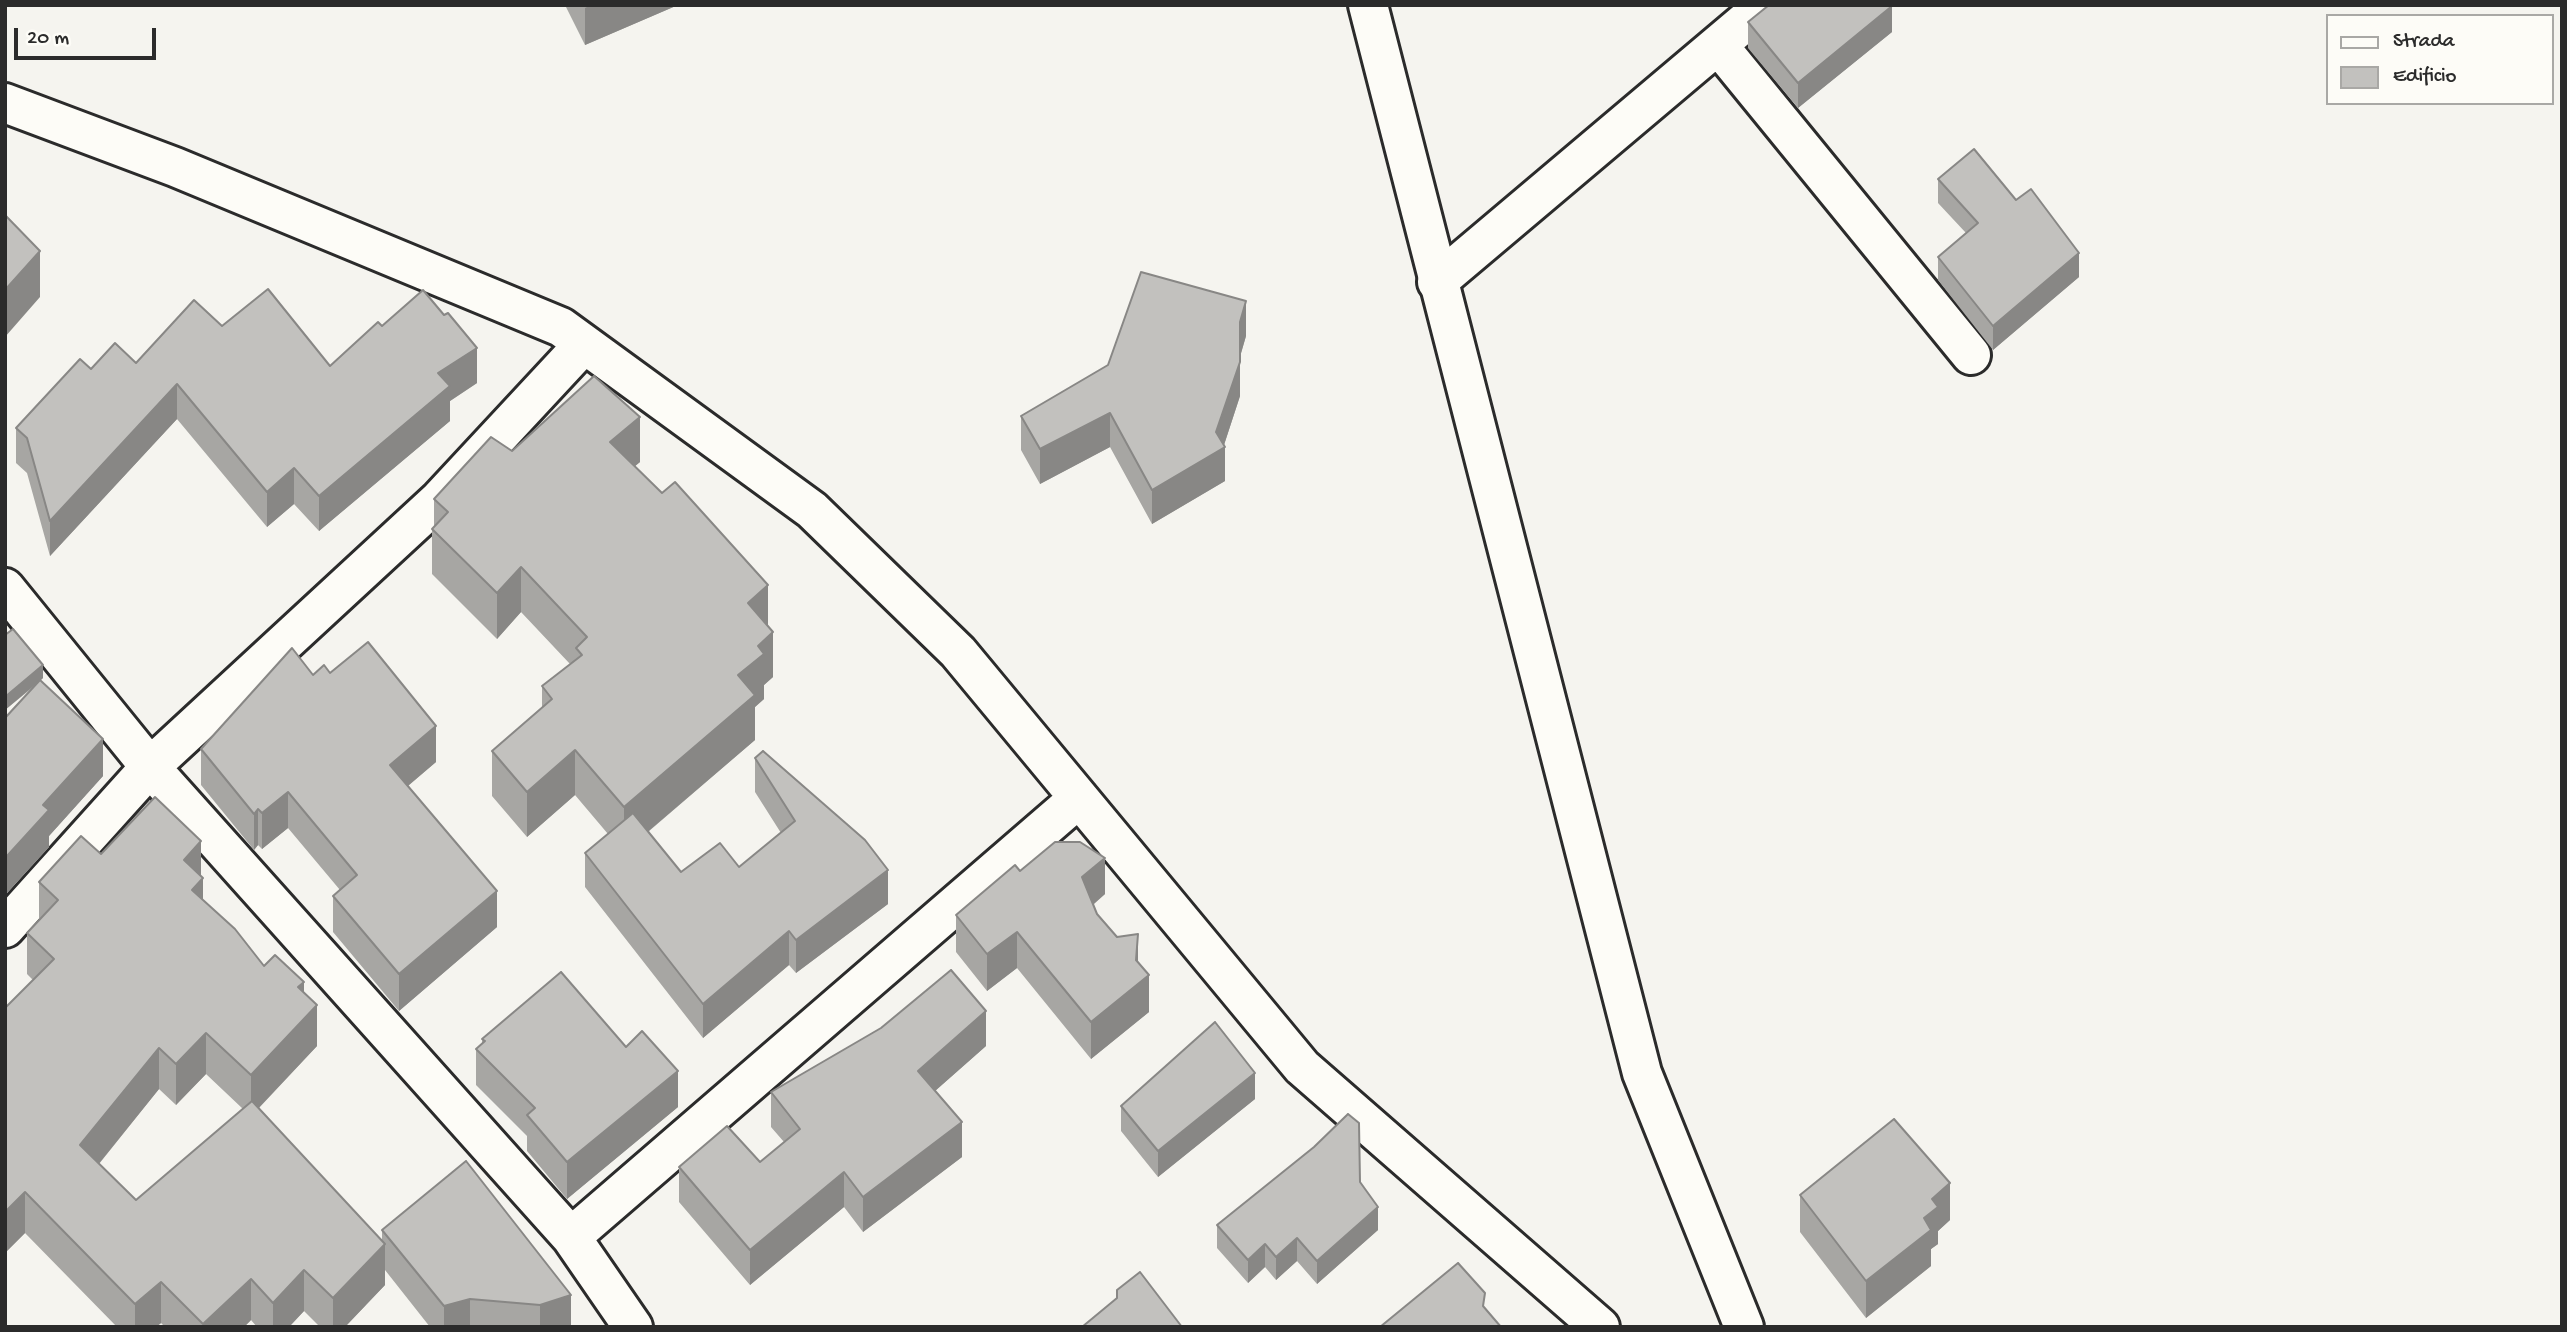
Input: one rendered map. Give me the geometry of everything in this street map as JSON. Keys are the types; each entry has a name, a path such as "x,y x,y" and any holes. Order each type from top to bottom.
{"street":[{"path":"1368,5 1642,1073 1744,1327"},
{"path":"1437,282 1765,5"},
{"path":"1718,45 1971,355"},
{"path":"5,103 175,167 561,327 812,510 958,652 1302,1067 1600,1327"},
{"path":"5,928 150,767 439,500 584,344"},
{"path":"5,588 150,767 571,1237 633,1327"},
{"path":"571,1237 1079,798"}],"building":[{"path":"1769,5 1892,6 1798,83 1748,22"},
{"path":"1974,149 2016,200 2031,189 2079,253 1993,326 1938,257 1978,223 1938,179"},
{"path":"5,215 40,251 5,290"},
{"path":"1141,272 1246,301 1240,322 1240,362 1216,432 1225,447 1152,490 1110,413 1040,449 1021,416 1108,365"},
{"path":"268,289 330,366 378,322 382,326 423,290 444,315 448,313 477,348 438,373 450,386 319,496 294,468 267,492 177,384 50,521 27,438 16,428 80,359 91,369 115,343 136,363 194,300 222,326"},
{"path":"594,376 640,417 610,442 662,493 675,482 768,585 748,603 773,632 758,646 764,654 738,675 755,695 624,807 575,750 527,792 492,751 552,699 542,686 582,655 576,648 587,637 521,567 497,593 432,529 448,512 434,499 491,437 512,451"},
{"path":"13,629 43,665 5,697 5,635"},
{"path":"368,642 436,726 390,765 497,891 399,974 333,896 357,875 288,792 262,813 258,809 254,814 201,749 292,648 313,675 324,665 330,673"},
{"path":"40,680 103,739 43,805 49,810 7,856 5,718"},
{"path":"763,751 865,840 888,870 796,940 789,931 703,1004 585,853 633,813 681,872 720,843 739,867 795,821 755,758"},
{"path":"155,797 201,841 184,860 203,878 192,890 235,929 264,966 275,955 304,982 298,987 317,1005 251,1075 206,1033 176,1064 159,1048 80,1145 136,1200 252,1101 385,1244 333,1298 304,1270 273,1303 251,1279 203,1324 161,1282 135,1304 25,1192 5,1212 5,1008 54,959 27,933 58,900 39,882 81,836 101,854"},
{"path":"1055,842 1080,842 1105,858 1082,877 1097,914 1117,937 1138,934 1136,960 1149,975 1091,1022 1017,932 987,954 956,915 1015,865 1020,871"},
{"path":"951,970 986,1011 918,1071 962,1122 863,1197 844,1172 750,1250 679,1167 727,1126 760,1162 800,1129 771,1092 881,1028"},
{"path":"561,972 626,1047 642,1031 678,1071 567,1162 527,1115 535,1108 476,1049 485,1041 482,1039"},
{"path":"1215,1022 1255,1073 1158,1151 1121,1106"},
{"path":"1348,1114 1359,1123 1360,1182 1378,1207 1317,1261 1297,1238 1276,1257 1265,1244 1248,1260 1217,1225 1314,1147"},
{"path":"1894,1119 1950,1183 1932,1199 1938,1207 1924,1218 1931,1230 1866,1281 1800,1195"},
{"path":"466,1161 571,1295 540,1305 470,1299 444,1306 382,1230"},
{"path":"1458,1263 1485,1293 1483,1306 1501,1327 1380,1327"},
{"path":"1140,1272 1182,1327 1082,1327 1117,1298 1117,1290"}]}
